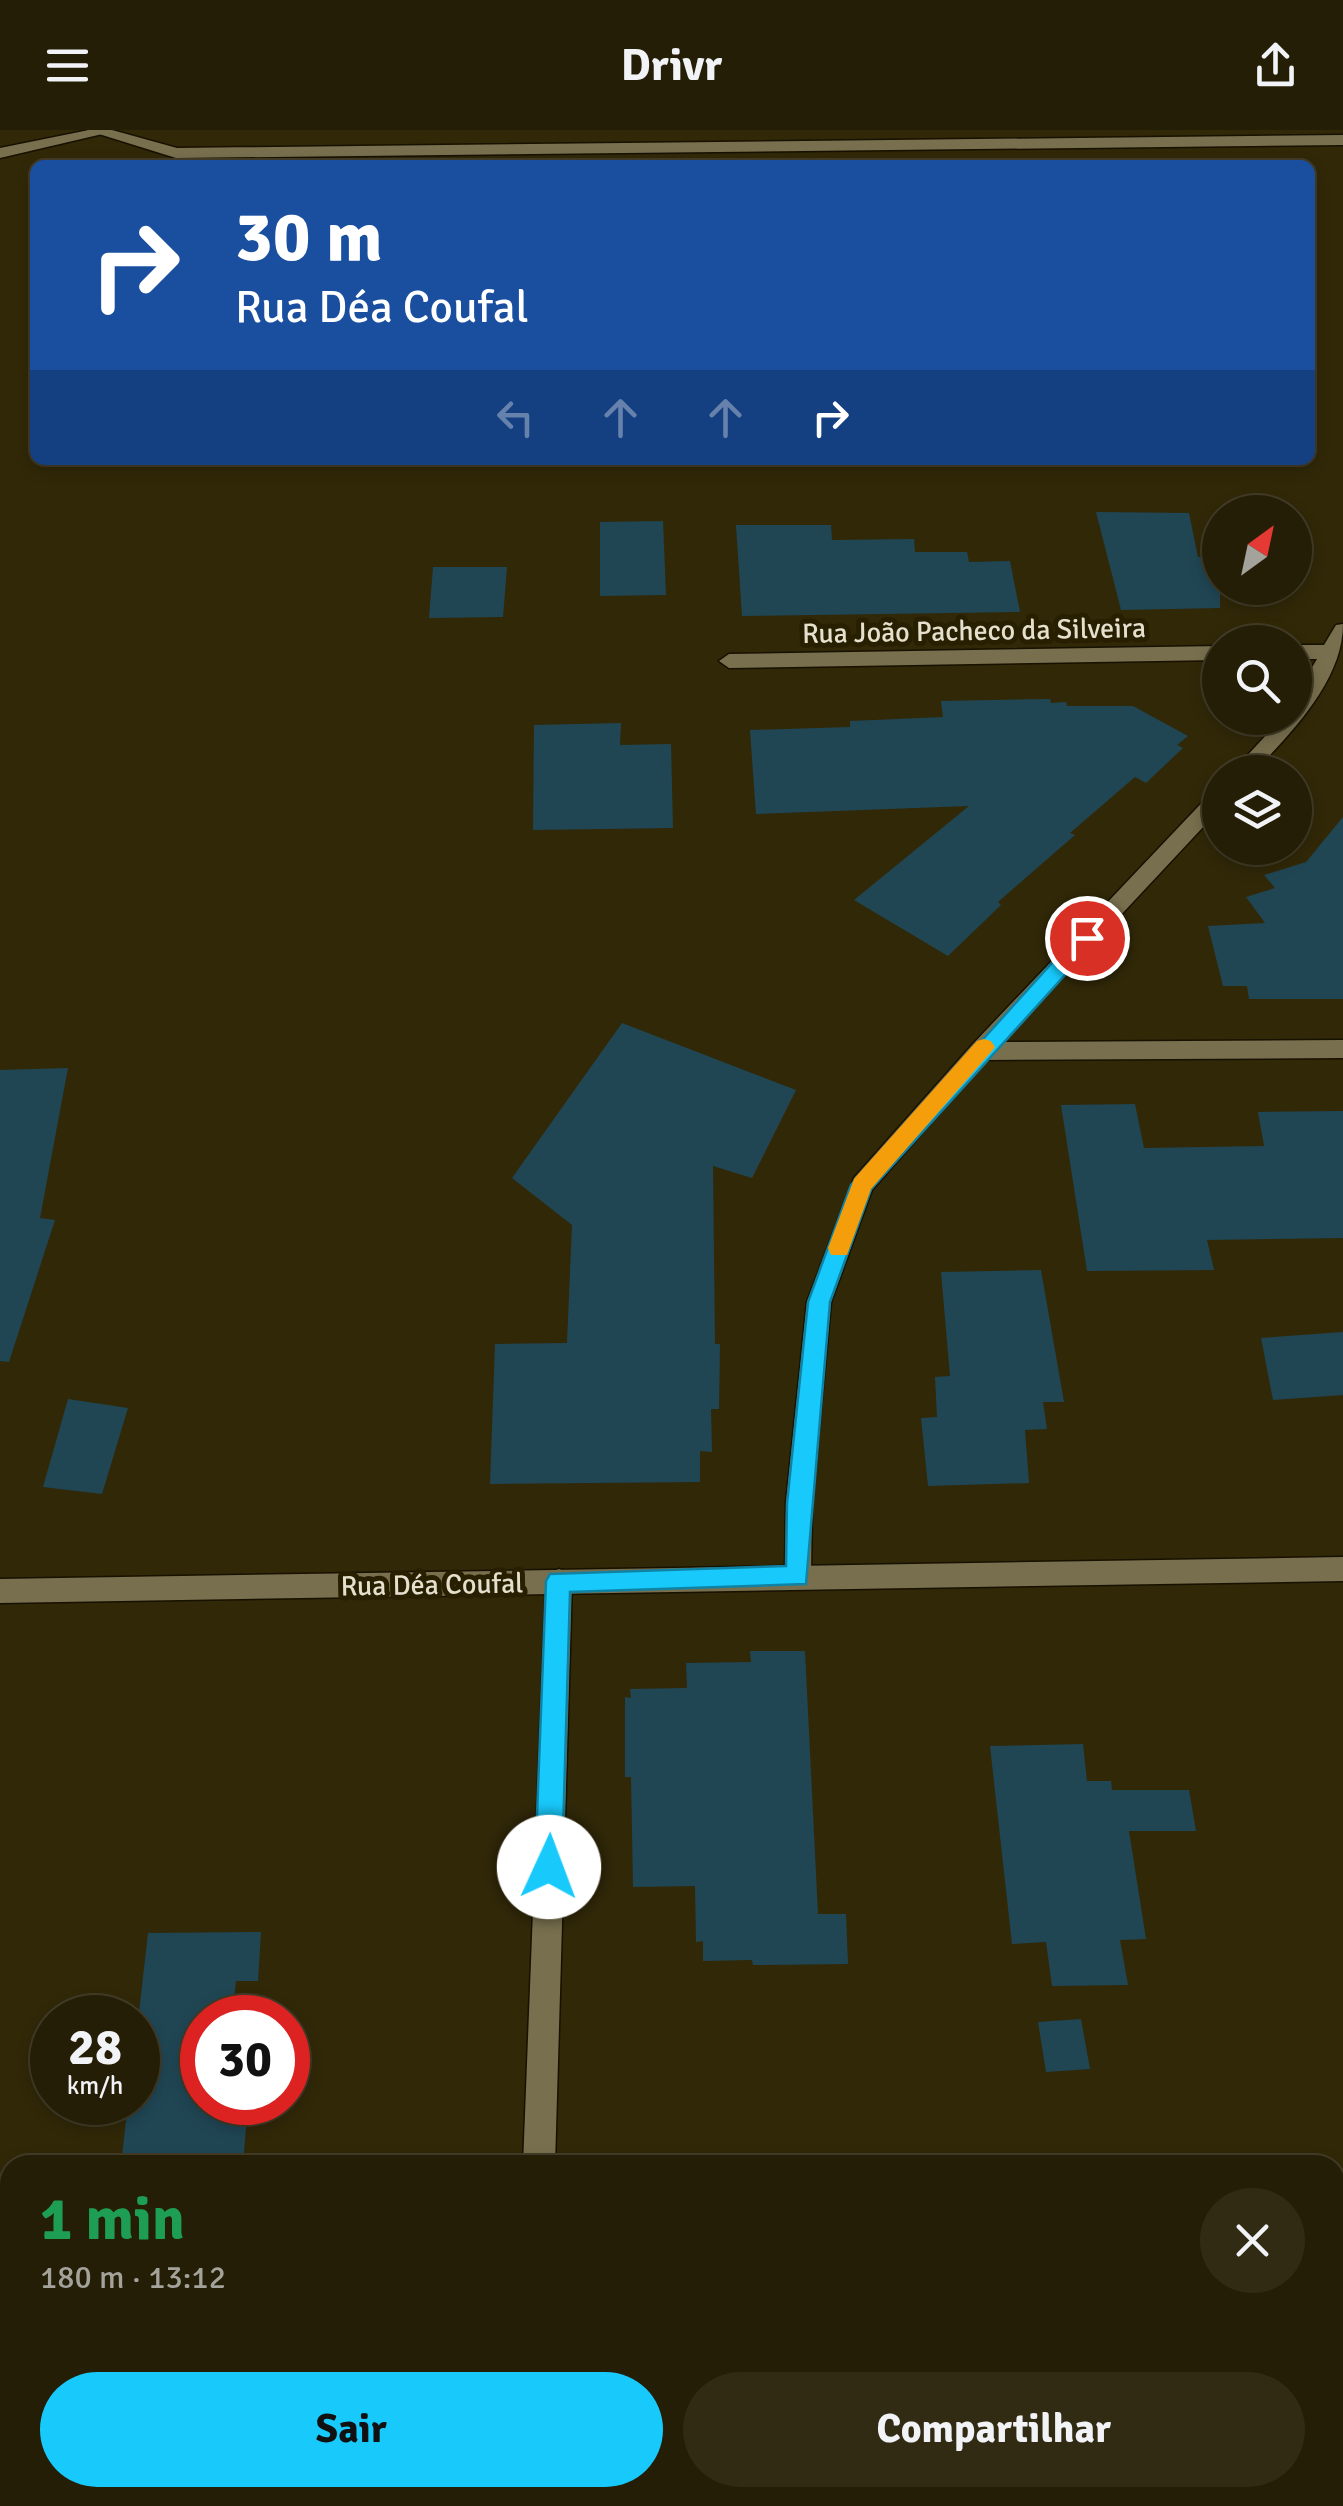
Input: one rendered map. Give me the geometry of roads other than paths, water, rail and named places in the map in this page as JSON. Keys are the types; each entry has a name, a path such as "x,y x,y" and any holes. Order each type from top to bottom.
{"street":[{"path":"0,153 99,131 176,152 1343,140"},
{"path":"1312,686 1343,630"},
{"path":"1312,652 1332,652"},
{"name":"Rua João Pacheco da Silveira","path":"729,661 1202,653"},
{"path":"1258,755 1276,735"},
{"path":"798,1576 800,1503 819,1302 862,1185 980,1051 1202,815"},
{"path":"980,1051 1343,1050"},
{"name":"Rua Déa Coufal","path":"0,1592 1343,1568"},
{"path":"539,2155 558,1581"}]}
